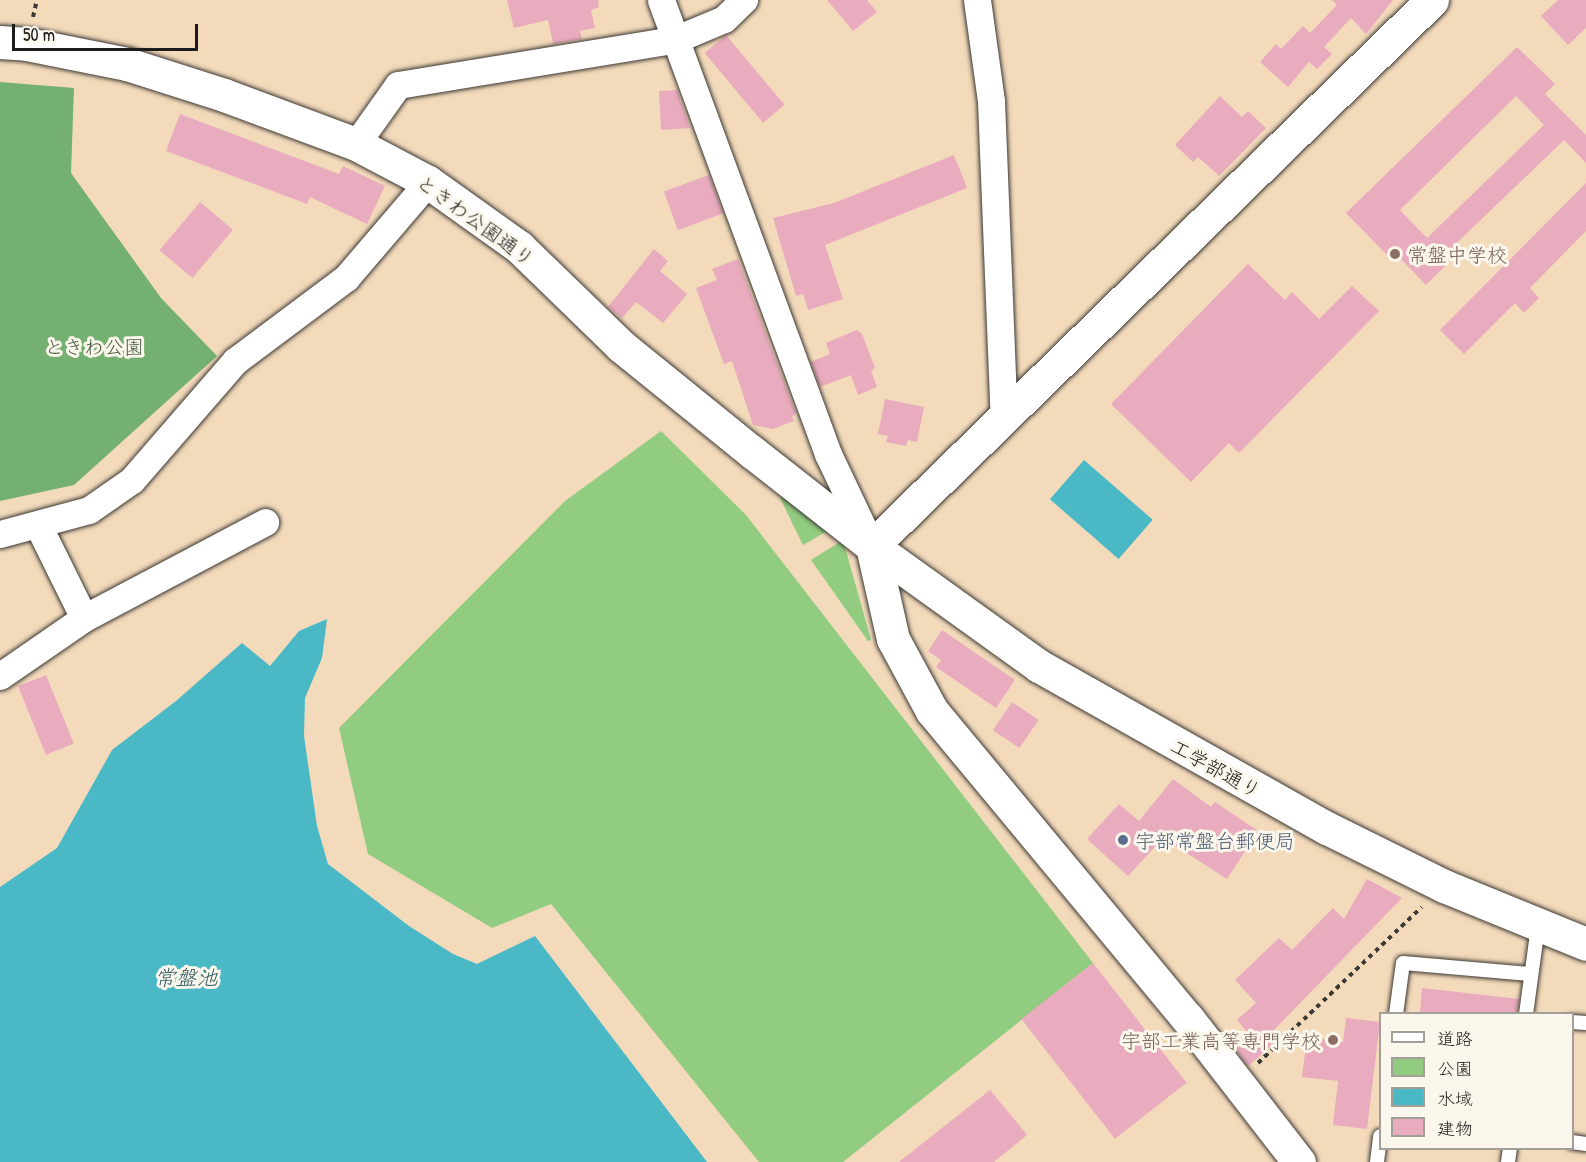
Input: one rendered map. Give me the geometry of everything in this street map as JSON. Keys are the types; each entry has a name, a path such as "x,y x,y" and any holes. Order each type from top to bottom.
{"street":[{"path":"661,0 828,454 872,546 893,639 932,711 1238,1083 1299,1162"},
{"path":"356,144 398,85 674,40 724,19 744,0"},
{"path":"977,0 992,101 1004,419"},
{"path":"872,546 1432,0"},
{"name":"ときわ公園通り","path":"0,42 27,44 127,64 356,144 428,182 519,247 621,346 872,546"},
{"path":"0,534 89,510 132,480 235,361 346,278 428,182"},
{"path":"0,676 84,618 265,522"},
{"path":"38,525 84,618"},
{"name":"工学部通り","path":"872,546 1048,671 1196,758 1444,886 1586,944"}],"lane":[{"path":"1526,1012 1538,926"},
{"path":"1396,1012 1402,963 1530,974"},
{"path":"1377,1162 1379,1145"}],"path":[{"path":"1238,1083 1444,886"}],"green space":[{"name":"ときわ公園","path":"0,82 74,88 71,173 161,298 217,356 74,485 0,501"},
{"path":"661,431 746,515 1093,963 843,1162 759,1162 551,904 492,928 368,854 339,728 565,501"},
{"path":"785,494 829,530 803,545 780,498"},
{"path":"843,540 871,640 868,641 811,560"}],"water":[{"path":"1084,460 1153,520 1119,559 1050,499"},
{"name":"常盤池","path":"327,619 322,658 305,698 304,736 317,826 328,864 409,926 453,954 477,964 535,936 707,1162 0,1162 0,887 57,848 112,750 176,701 242,643 270,666 299,631"}],"building":[{"path":"507,0 598,0 599,7 591,10 595,28 580,31 582,39 553,44 548,20 514,28"},
{"path":"827,0 867,0 877,12 853,31"},
{"path":"1332,0 1393,0 1366,34 1351,18 1324,47 1332,54 1317,69 1309,62 1288,87 1260,62 1276,44 1281,49 1303,26 1310,33 1337,5"},
{"path":"1558,0 1586,0 1586,28 1568,45 1541,16"},
{"path":"726,35 784,105 763,123 705,53"},
{"path":"1517,47 1555,84 1545,94 1586,135 1586,163 1564,140 1440,259 1446,265 1426,285 1398,256 1393,261 1346,213","holes":["1516,96 1544,125 1427,238 1400,210"]},
{"path":"677,90 690,128 661,130 659,91"},
{"path":"1220,96 1242,117 1248,111 1266,128 1219,176 1198,157 1193,162 1175,145"},
{"path":"180,114 339,174 343,166 385,186 367,224 310,197 307,204 166,151"},
{"path":"954,155 967,188 825,245 843,299 808,310 803,294 796,296 773,218 834,203"},
{"path":"709,175 723,214 678,230 664,191"},
{"path":"1586,183 1586,231 1530,288 1539,298 1524,313 1515,303 1464,354 1440,330"},
{"path":"200,202 233,230 192,278 160,250"},
{"path":"654,249 668,261 660,271 687,294 663,323 636,302 622,318 608,307"},
{"path":"738,259 796,414 792,416 794,421 773,429 753,425 732,361 724,364 696,288 717,280 712,269"},
{"path":"1248,264 1285,300 1292,292 1319,319 1352,286 1379,311 1239,453 1229,443 1191,482 1111,404"},
{"path":"857,330 862,334 875,368 871,371 877,387 858,395 851,375 820,387 811,362 830,354 826,343"},
{"path":"885,399 924,407 917,442 908,440 906,446 886,442 888,436 878,434"},
{"path":"942,630 1015,680 996,708 936,667 941,660 928,651"},
{"path":"46,675 74,744 46,755 18,686"},
{"path":"1012,702 1039,720 1020,748 993,730"},
{"path":"1173,779 1211,807 1215,802 1258,831 1227,879 1163,838 1128,876 1087,839 1119,804 1139,821"},
{"path":"1367,879 1402,898 1272,1032 1285,1034 1248,1066 1233,1046 1248,1033 1237,1020 1256,1003 1235,980 1279,938 1292,950 1333,908 1344,919"},
{"path":"1093,963 1187,1083 1115,1139 1021,1019"},
{"path":"1422,988 1519,999 1517,1012 1420,1012"},
{"path":"1346,1018 1379,1022 1367,1129 1333,1125 1338,1081 1302,1077 1307,1037 1343,1042"},
{"path":"990,1090 1027,1135 994,1162 899,1162"}],"place":[{"name":"常盤中学校","path":"1395,254"},
{"name":"宇部常盤台郵便局","path":"1123,840"},
{"name":"宇部工業高等専門学校","path":"1333,1040"}]}
